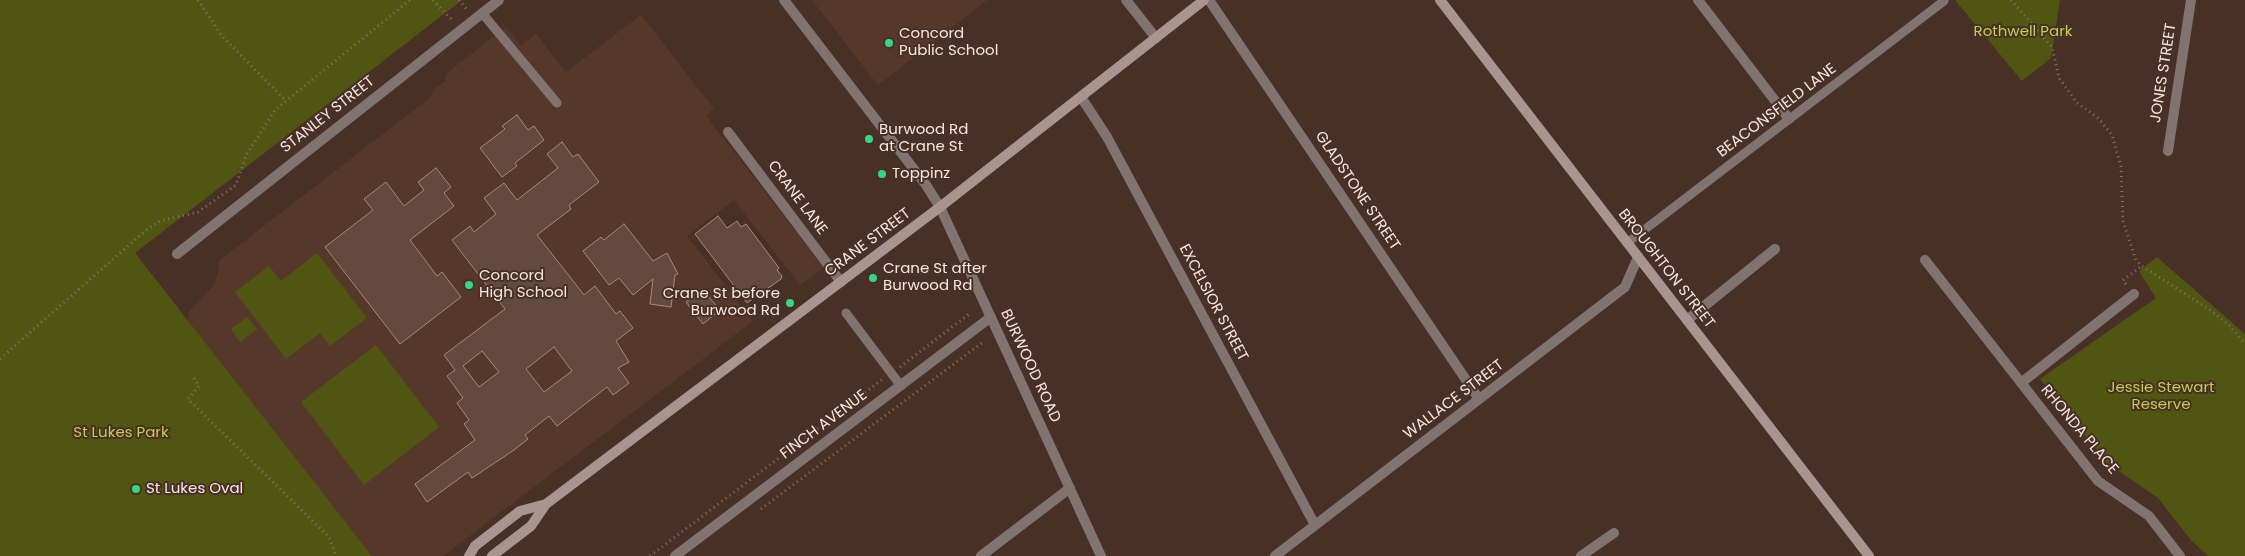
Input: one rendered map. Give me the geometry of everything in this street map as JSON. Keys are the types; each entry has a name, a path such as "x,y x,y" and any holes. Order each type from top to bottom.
{"main road":[{"name":"CRANE STREET","path":"492,556 531,526 546,504 940,207 1204,0"},
{"name":"BROUGHTON STREET","path":"1440,0 1869,556"},
{"name":"CRANE STREET","path":"469,556 475,546 520,511 546,504"}],"street":[{"name":"STANLEY STREET","path":"177,254 499,0"},
{"name":"BURWOOD ROAD","path":"784,0 926,185 940,207 1101,556"},
{"path":"1126,0 1156,38"},
{"name":"GLADSTONE STREET","path":"1209,0 1479,399"},
{"path":"1698,0 1789,119"},
{"name":"JONES STREET","path":"2168,151 2191,0"},
{"name":"EXCELSIOR STREET","path":"1081,96 1107,137 1315,525"},
{"name":"CRANE LANE","path":"728,132 841,282"},
{"path":"1687,320 1775,249"},
{"name":"WALLACE STREET","path":"1275,556 1625,288 1638,257"},
{"name":"RHONDA PLACE","path":"1925,260 2098,481 2149,516 2180,556"},
{"name":"RHONDA PLACE","path":"2021,383 2134,294"},
{"name":"FINCH AVENUE","path":"675,556 991,317"},
{"path":"980,556 1070,488"},
{"path":"1582,556 1614,533"}],"lane":[{"name":"BEACONSFIELD LANE","path":"1627,244 1944,1"},
{"path":"482,13 557,103"},
{"path":"846,313 901,386"}],"path":[{"path":"198,0 222,36 286,101"},
{"path":"0,359 131,242 160,221 198,212 236,185 247,154 275,110 410,0"},
{"path":"433,0 460,29"},
{"path":"2011,0 2052,47 2059,78 2076,103 2097,117 2112,135 2121,167 2123,221 2136,260 2142,266 2210,310 2229,325 2245,344"},
{"path":"2134,294 2123,280 2142,266"},
{"path":"78,289 82,292"},
{"path":"650,556 969,314"},
{"path":"754,514 982,343"},
{"path":"194,378 200,386 188,399 329,537 336,556"}],"shaded area":[{"name":"Concord Public School","path":"812,0 987,0 878,85"},
{"name":"Concord High School","path":"641,15 714,109 706,116 824,268 800,285 734,200 687,236 753,321 443,556 372,556 188,323 188,313 214,285 220,260 432,96 433,90 445,81 446,74 506,27 521,46 536,34 566,72"}],"green space":[{"name":"St Lukes Park","path":"0,0 462,0 135,253 372,556 0,556"},
{"name":"Rothwell Park","path":"1955,0 2060,0 2051,58 2022,81"},
{"path":"317,253 367,318 330,346 320,333 286,359 235,292 269,266 281,281"},
{"name":"Jessie Stewart Reserve","path":"2157,257 2245,334 2245,556 2208,556 2191,540 2158,498 2107,463 2040,379 2156,298 2139,271"},
{"path":"247,317 257,329 240,342 231,329"},
{"path":"376,345 439,427 364,485 301,402"}],"building":[{"path":"517,115 528,130 534,126 544,140 515,163 517,166 502,177 480,148 505,129 502,126"},
{"path":"562,142 573,157 578,154 599,182 569,205 571,209 537,235 584,295 595,286 616,314 620,311 633,328 616,341 629,362 618,368 629,383 613,395 607,387 557,426 549,416 525,435 528,439 514,450 472,478 468,472 427,502 415,484 475,440 464,424 469,420 457,403 463,398 447,376 455,370 444,355 505,309 452,240 470,226 474,232 496,214 484,198 504,183 517,200 558,168 547,154","holes":["554,347 572,371 544,392 526,369","482,351 499,372 479,387 463,366"]},
{"path":"436,168 451,187 444,193 454,206 410,240 437,276 442,272 461,297 400,344 325,247 373,210 364,199 386,182 404,206 424,190 418,182"},
{"path":"718,216 727,228 737,221 741,227 746,224 779,268 777,270 782,276 781,279 747,303 695,234"},
{"path":"624,224 653,261 667,253 678,274 675,275 671,307 650,304 653,279 633,295 619,278 609,285 583,251 601,237 604,240"},
{"path":"702,289 720,310 703,324 686,302"}],"place":[{"name":"Concord Public School","path":"889,43"},
{"name":"Burwood Rd at Crane St","path":"869,139"},
{"name":"Toppinz","path":"882,174"},
{"name":"Crane St after Burwood Rd","path":"873,278"},
{"name":"Concord High School","path":"469,285"},
{"name":"Crane St before Burwood Rd","path":"790,303"},
{"name":"St Lukes Oval","path":"136,489"}]}
